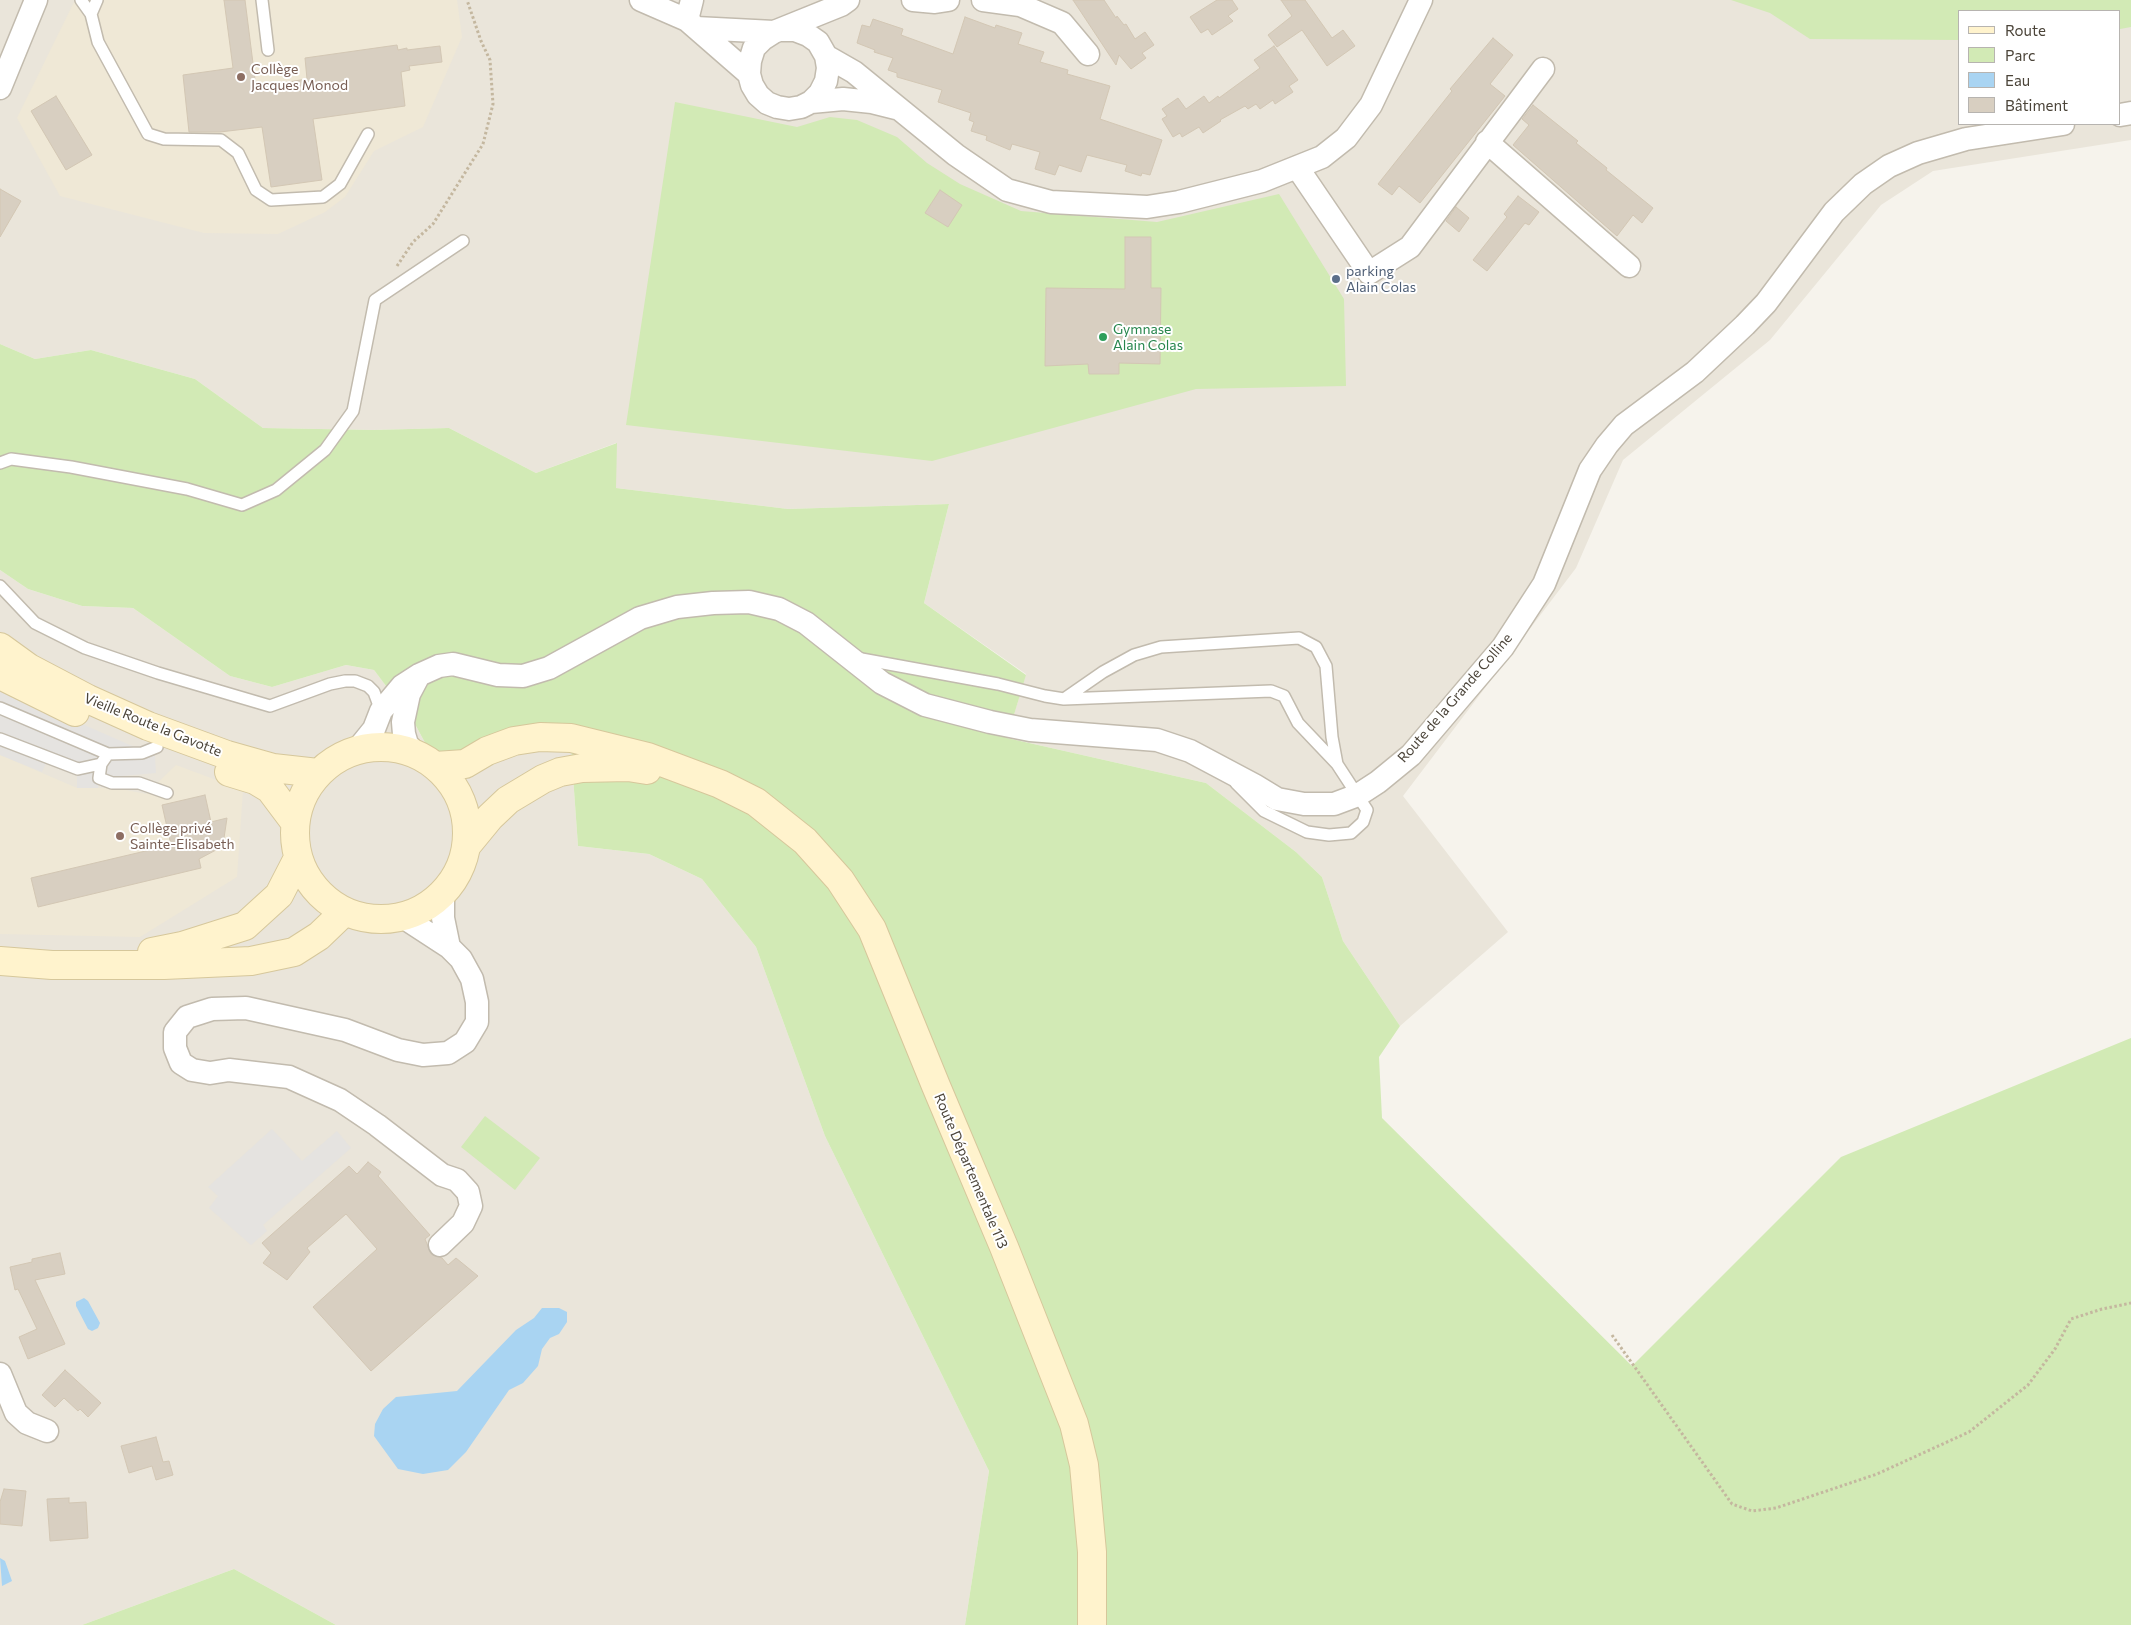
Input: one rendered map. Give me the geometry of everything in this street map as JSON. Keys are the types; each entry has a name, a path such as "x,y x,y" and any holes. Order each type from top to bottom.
{"main road":[{"name":"Vieille Route la Gavotte","path":"0,647 30,668 88,699 148,726 227,755 273,768 318,773"},
{"name":"Vieille Route la Gavotte","path":"0,676 82,716 157,747 255,780 270,789 278,797 294,821"},
{"name":"Route Départementale 113","path":"426,760 464,764 487,751 514,740 540,737 570,738 648,757 720,784 756,802 805,841 840,880 872,929 1004,1247 1074,1424 1084,1465 1092,1552 1092,1625"},
{"path":"377,747 397,748 426,760 450,782 461,801 467,823 466,845 459,871 443,894 424,908 402,917 373,920 344,912 315,891 297,860 294,821 302,795 318,773 336,759 357,750 377,747"},
{"name":"Route Départementale 113","path":"466,845 490,817 508,800 536,782 560,772 582,768 628,767 670,772 720,784"},
{"path":"89,963 182,946 245,926 278,895 297,860"},
{"path":"0,961 52,965 89,963 164,965 251,961 294,952 319,936 344,912"}],"street":[{"path":"0,88 36,0"},
{"path":"641,0 692,16 778,31 795,30 808,35 822,49 854,72 956,155 1007,190 1051,202 1147,208 1179,202 1253,183 1322,156 1346,138 1371,105 1421,0"},
{"path":"913,0 935,2 948,0"},
{"path":"983,0 1020,5 1062,24 1088,54"},
{"path":"845,3 822,49 828,68 826,81 820,92 811,102 801,107 789,109 767,103 758,95 752,85 749,74 754,48 763,39 778,31 845,3"},
{"path":"692,16 749,74"},
{"path":"1297,167 1369,273 1410,247 1543,69"},
{"path":"811,102 843,100 872,102 897,108"},
{"name":"Route de la Grande Colline","path":"357,750 374,729 381,711 402,686 419,675 439,666 453,664 510,677 537,673 640,618 677,607 749,602 779,609 806,623 882,683 925,705 1030,730 1156,740 1190,751 1277,800 1304,804 1334,804 1358,795 1378,782 1410,754 1502,647 1544,584 1590,470 1607,444 1624,425 1695,372 1750,320 1766,303 1834,212 1863,184 1889,166 1918,153 1966,139 2057,125"},
{"path":"1487,142 1629,266"},
{"path":"419,675 409,694 403,722 407,744 426,760"},
{"path":"443,894 443,918 449,947"},
{"path":"402,917 449,947 462,959 472,979 477,1002 477,1022 465,1042 448,1053 414,1054 345,1030 246,1008 212,1010 187,1018 176,1032 176,1048 181,1063 192,1070 210,1073 229,1070 289,1077 340,1100 377,1125 442,1175 457,1180 468,1192 471,1206 463,1223 440,1246"},
{"path":"0,1374 16,1414 27,1423 47,1430"}],"lane":[{"path":"81,0 92,14 98,42 148,134 164,139 221,140 238,153 256,190 271,200 323,197 340,184 368,134"},
{"path":"92,14 97,0"},
{"path":"262,0 268,50"},
{"path":"0,463 11,459 71,467 187,488 242,505 276,490 325,450 353,411 375,300 462,240"},
{"path":"0,586 35,623 85,648 158,673 270,706 330,684 355,681 368,686 374,692 381,711"},
{"path":"1064,698 1126,659 1161,647 1299,638 1316,647 1326,666 1332,737 1337,764"},
{"path":"848,656 1064,698 1271,691 1284,696 1298,724 1337,764 1367,810 1363,822 1351,833 1329,835 1307,832 1264,811 1219,766"},
{"path":"0,708 108,754 142,753 157,747"},
{"path":"0,739 78,770 101,764"},
{"path":"108,754 101,764 98,778 112,783 139,783 167,793"}],"path":[{"path":"397,267 413,242 432,224 483,144 493,104 490,60 481,41 467,0"},
{"path":"1612,1335 1732,1504 1752,1511 1776,1508 1877,1474 1969,1432 2028,1385 2055,1349 2071,1319 2102,1308 2131,1303"}],"shaded area":[{"path":"0,0 2131,0 2131,140 1933,171 1881,205 1770,340 1623,460 1576,568 1403,796 1508,932 1400,1026 1343,941 1322,877 1296,852 1206,783 1007,738 1026,674 924,603 949,504 788,509 616,488 616,443 536,473 449,428 373,430 263,428 195,379 91,350 35,359 0,344"},
{"name":"Collège Jacques Monod","path":"75,0 457,0 462,37 423,127 374,151 345,197 325,212 278,234 204,233 60,196 17,118"},
{"path":"0,570 28,589 82,606 133,608 230,676 272,687 346,665 374,670 416,726 430,752 570,734 578,846 649,854 702,879 756,947 825,1136 989,1471 965,1625 336,1625 234,1569 82,1625 0,1625"},
{"path":"0,688 155,756 156,773 99,778 98,788 77,788 77,769 48,759 42,772 0,755"},
{"name":"Collège privé Sainte-Elisabeth","path":"0,755 77,788 116,788 146,794 176,765 243,790 237,877 140,937 0,934"},
{"path":"272,1129 302,1161 337,1131 351,1148 263,1225 267,1231 251,1245 209,1208 218,1196 208,1187"}],"green space":[{"path":"1731,0 2131,0 2131,27 2121,29 2121,10 1958,10 1958,40 1810,39 1770,13"},
{"path":"675,102 797,127 830,117 857,120 897,137 927,163 960,184 1021,211 1157,222 1279,194 1344,299 1346,386 1196,389 932,461 626,425"},
{"path":"0,344 35,359 91,350 195,379 263,428 373,430 449,428 536,473 617,443 616,488 788,509 949,504 924,603 1026,675 1007,738 1206,783 1296,852 1322,877 1343,941 1400,1026 1379,1057 1382,1118 1632,1366 1841,1157 2131,1038 2131,1625 965,1625 989,1471 825,1136 756,947 702,879 649,854 578,846 570,734 464,756 430,752 416,726 374,670 346,665 272,687 230,676 133,608 82,606 28,589 0,570"},
{"path":"485,1116 540,1158 515,1190 461,1147"},
{"path":"234,1569 336,1625 82,1625"}],"water":[{"path":"84,1298 88,1301 100,1323 98,1328 92,1331 88,1329 76,1306 76,1302"},
{"path":"542,1308 559,1308 567,1312 567,1322 559,1334 550,1338 542,1349 538,1366 523,1383 509,1390 466,1452 448,1470 423,1474 398,1469 374,1436 375,1424 383,1409 396,1397 457,1391 516,1330 534,1318"},
{"path":"0,1558 5,1561 12,1581 2,1586"}],"building":[{"path":"224,0 245,0 256,87 307,79 305,58 397,45 398,50 440,46 442,62 409,66 410,70 401,72 405,106 313,119 322,180 271,187 262,127 220,132 189,132 183,75 233,68"},
{"path":"1073,0 1104,0 1116,18 1117,16 1124,25 1126,24 1135,39 1145,32 1154,45 1142,53 1146,58 1131,69 1119,55 1116,65"},
{"path":"1217,0 1232,0 1238,9 1228,16 1233,21 1212,35 1208,29 1201,33 1190,17"},
{"path":"1281,0 1305,0 1332,38 1343,30 1355,46 1327,66 1302,30 1277,47 1268,35 1292,16"},
{"path":"965,17 995,28 996,25 1022,33 1018,44 1044,52 1040,62 1068,70 1067,74 1110,86 1100,119 1162,140 1150,175 1142,173 1141,176 1125,171 1127,165 1087,155 1081,172 1059,165 1055,175 1035,169 1040,152 1012,144 1010,150 986,140 987,136 971,131 974,122 969,120 971,113 938,102 942,90 897,77 897,73 888,70 893,58 874,52 875,50 857,43 862,25 870,27 873,19 903,29 901,35 953,54"},
{"path":"1493,38 1513,55 1490,84 1505,96 1420,203 1399,186 1392,195 1378,184 1452,91 1450,89"},
{"path":"1274,46 1298,80 1289,86 1293,92 1275,104 1273,100 1260,109 1256,104 1248,109 1245,106 1220,120 1203,133 1199,127 1182,137 1180,133 1173,137 1162,119 1167,116 1162,109 1178,98 1186,109 1204,96 1209,103 1218,96 1219,98 1260,68 1254,60"},
{"path":"56,96 92,155 66,170 31,111"},
{"path":"1533,105 1578,141 1576,143 1607,168 1606,170 1653,208 1642,223 1633,215 1617,236 1513,145 1529,125 1522,119"},
{"path":"0,189 21,201 0,237"},
{"path":"940,190 962,205 948,227 925,213"},
{"path":"1518,196 1539,212 1529,225 1525,223 1487,271 1473,260 1507,217 1504,214"},
{"path":"1456,207 1469,218 1459,232 1446,221"},
{"name":"Gymnase Alain Colas","path":"1125,237 1151,237 1151,288 1161,288 1160,364 1119,363 1119,374 1089,374 1088,364 1045,366 1046,288 1125,289"},
{"path":"205,795 211,822 227,818 224,838 216,850 199,859 201,868 38,907 31,878 171,845 162,805"},
{"path":"368,1162 381,1172 378,1176 430,1235 425,1239 431,1254 442,1258 448,1265 456,1258 478,1276 371,1371 313,1307 377,1249 346,1214 307,1248 310,1252 287,1280 263,1263 271,1253 262,1243 349,1166 357,1174"},
{"path":"60,1253 65,1274 35,1280 65,1344 28,1359 19,1337 37,1329 18,1289 15,1290 10,1267 32,1262 32,1259"},
{"path":"65,1370 101,1403 88,1417 80,1409 78,1411 64,1398 55,1407 42,1395"},
{"path":"156,1437 163,1462 169,1461 173,1475 156,1480 152,1466 129,1473 121,1446"},
{"path":"4,1489 26,1491 22,1526 0,1524 0,1502"},
{"path":"69,1498 69,1503 86,1502 88,1538 50,1541 47,1499"}],"place":[{"name":"Collège Jacques Monod","path":"241,77"},
{"name":"parking Alain Colas","path":"1336,279"},
{"name":"Gymnase Alain Colas","path":"1103,337"},
{"name":"Collège privé Sainte-Elisabeth","path":"120,836"}]}
